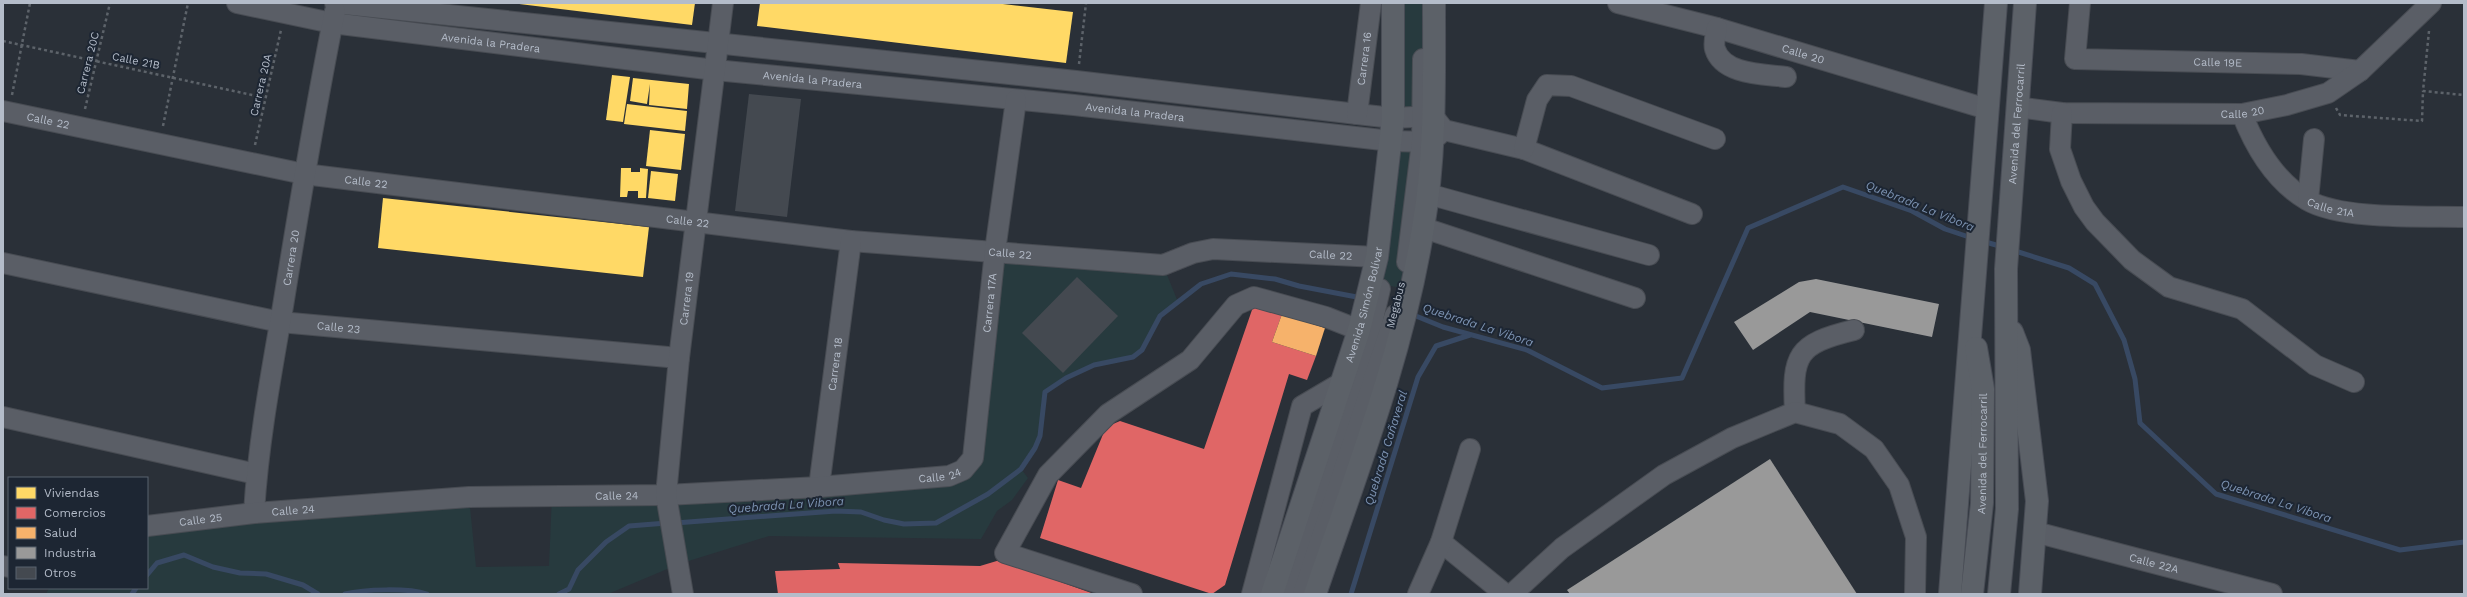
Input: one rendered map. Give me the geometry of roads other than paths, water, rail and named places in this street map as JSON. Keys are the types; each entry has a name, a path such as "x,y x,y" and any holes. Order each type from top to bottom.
{"main road":[{"name":"Avenida Simón Bolívar","path":"1272,594 1341,383 1365,322 1376,283 1377,257 1395,141 1397,118 1393,3"},
{"path":"1315,594 1398,326 1406,289 1424,228 1428,194 1434,3"},
{"path":"1950,594 1970,314 1996,3"},
{"name":"Avenida del Ferrocarril","path":"2005,313 2006,268 2024,3"},
{"path":"2000,594 2007,509 2005,313"},
{"path":"2005,313 2019,350 2037,501 2030,594"},
{"name":"Avenida del Ferrocarril","path":"1970,314 1983,388 1982,503 1972,594"}],"street":[{"name":"Avenida la Pradera","path":"237,3 332,23 715,70 1016,100 1395,141 1430,129"},
{"name":"Avenida la Pradera","path":"336,3 1076,81 1397,118 1430,129"},
{"name":"Carrera 20","path":"254,513 256,474 280,322 304,174 336,3"},
{"name":"Carrera 19","path":"683,594 668,504 679,358 723,3"},
{"name":"Carrera 16","path":"1357,114 1370,3"},
{"path":"1397,118 1403,3"},
{"name":"Megabus","path":"1406,289 1408,257 1430,129 1424,3"},
{"name":"Calle 20","path":"1618,3 1717,28 1987,109"},
{"name":"Calle 19E","path":"2080,3 2075,59 2301,64 2360,71"},
{"name":"Calle 20","path":"2017,108 2062,113 2242,114 2287,106 2328,93 2360,71 2431,3"},
{"path":"1717,28 1714,48 1720,60 1742,71 1786,77"},
{"path":"1524,149 1537,100 1547,85 1571,86 1715,139"},
{"name":"Carrera 17A","path":"973,458 995,251 1016,100"},
{"name":"Calle 22","path":"6,111 251,161 304,174 851,241 1163,265 1193,253 1213,249 1377,257"},
{"path":"2062,113 2060,149 2071,181 2084,207 2095,222 2132,260 2169,287 2242,309 2314,365 2354,382"},
{"name":"Calle 21A","path":"2242,114 2252,141 2278,176 2308,200 2349,214 2464,217"},
{"path":"1430,129 1524,149 1692,214"},
{"path":"2308,200 2314,139"},
{"name":"Megabus","path":"1376,283 1395,141"},
{"path":"1428,194 1648,255"},
{"path":"1424,228 1635,298"},
{"name":"Carrera 18","path":"819,487 851,241"},
{"name":"Calle 23","path":"3,262 280,322 679,358"},
{"path":"1132,594 1005,553 1048,475 1108,414 1190,360 1236,305 1254,298 1326,317 1365,322"},
{"name":"Megabus","path":"1284,594 1323,480 1365,322"},
{"name":"Megabus","path":"1303,594 1398,326"},
{"path":"1795,412 1793,376 1803,352 1827,336 1854,330"},
{"path":"1252,594 1302,406 1341,383"},
{"path":"1512,594 1562,548 1664,475 1732,438 1795,412 1840,424 1874,449 1899,484 1916,537 1915,594"},
{"path":"3,417 256,474"},
{"path":"1418,594 1441,542 1470,449"},
{"name":"Calle 24","path":"254,513 470,497 668,504 819,487 949,476 963,470 973,458"},
{"name":"Calle 25","path":"148,526 254,513"},
{"name":"Calle 22A","path":"2035,532 2272,594"},
{"path":"1441,542 1505,594"}],"waterway":[{"name":"Quebrada La Vibora","path":"1411,314 1443,327 1527,350 1602,388 1682,378 1748,228 1843,187 1912,211 1945,229 1972,238"},
{"name":"Quebrada La Vibora","path":"1982,241 2003,247"},
{"name":"Quebrada La Vibora","path":"2012,250 2069,268 2095,284 2124,340 2135,379 2140,423 2216,494 2400,550 2464,542"},
{"name":"Quebrada La Vibora","path":"675,523 836,511 861,512 884,520 904,524 936,523 988,494 1021,469 1035,448 1040,436 1045,392 1066,378 1094,365 1133,357 1142,350 1160,316 1201,284 1231,274 1275,279 1299,286 1362,298"},
{"name":"Quebrada Cañaveral","path":"1351,594 1418,377 1436,346 1470,335"},
{"name":"Quebrada La Vibora","path":"559,594 569,589 578,570 606,542 629,526 667,523"},
{"name":"Quebrada La Vibora","path":"148,574 157,563 184,555 213,567 240,573 266,574 303,585 318,594"},
{"name":"Quebrada La Vibora","path":"132,594 135,589"},
{"name":"Quebrada La Vibora","path":"345,594 363,591 386,590 409,591 427,594"}]}
